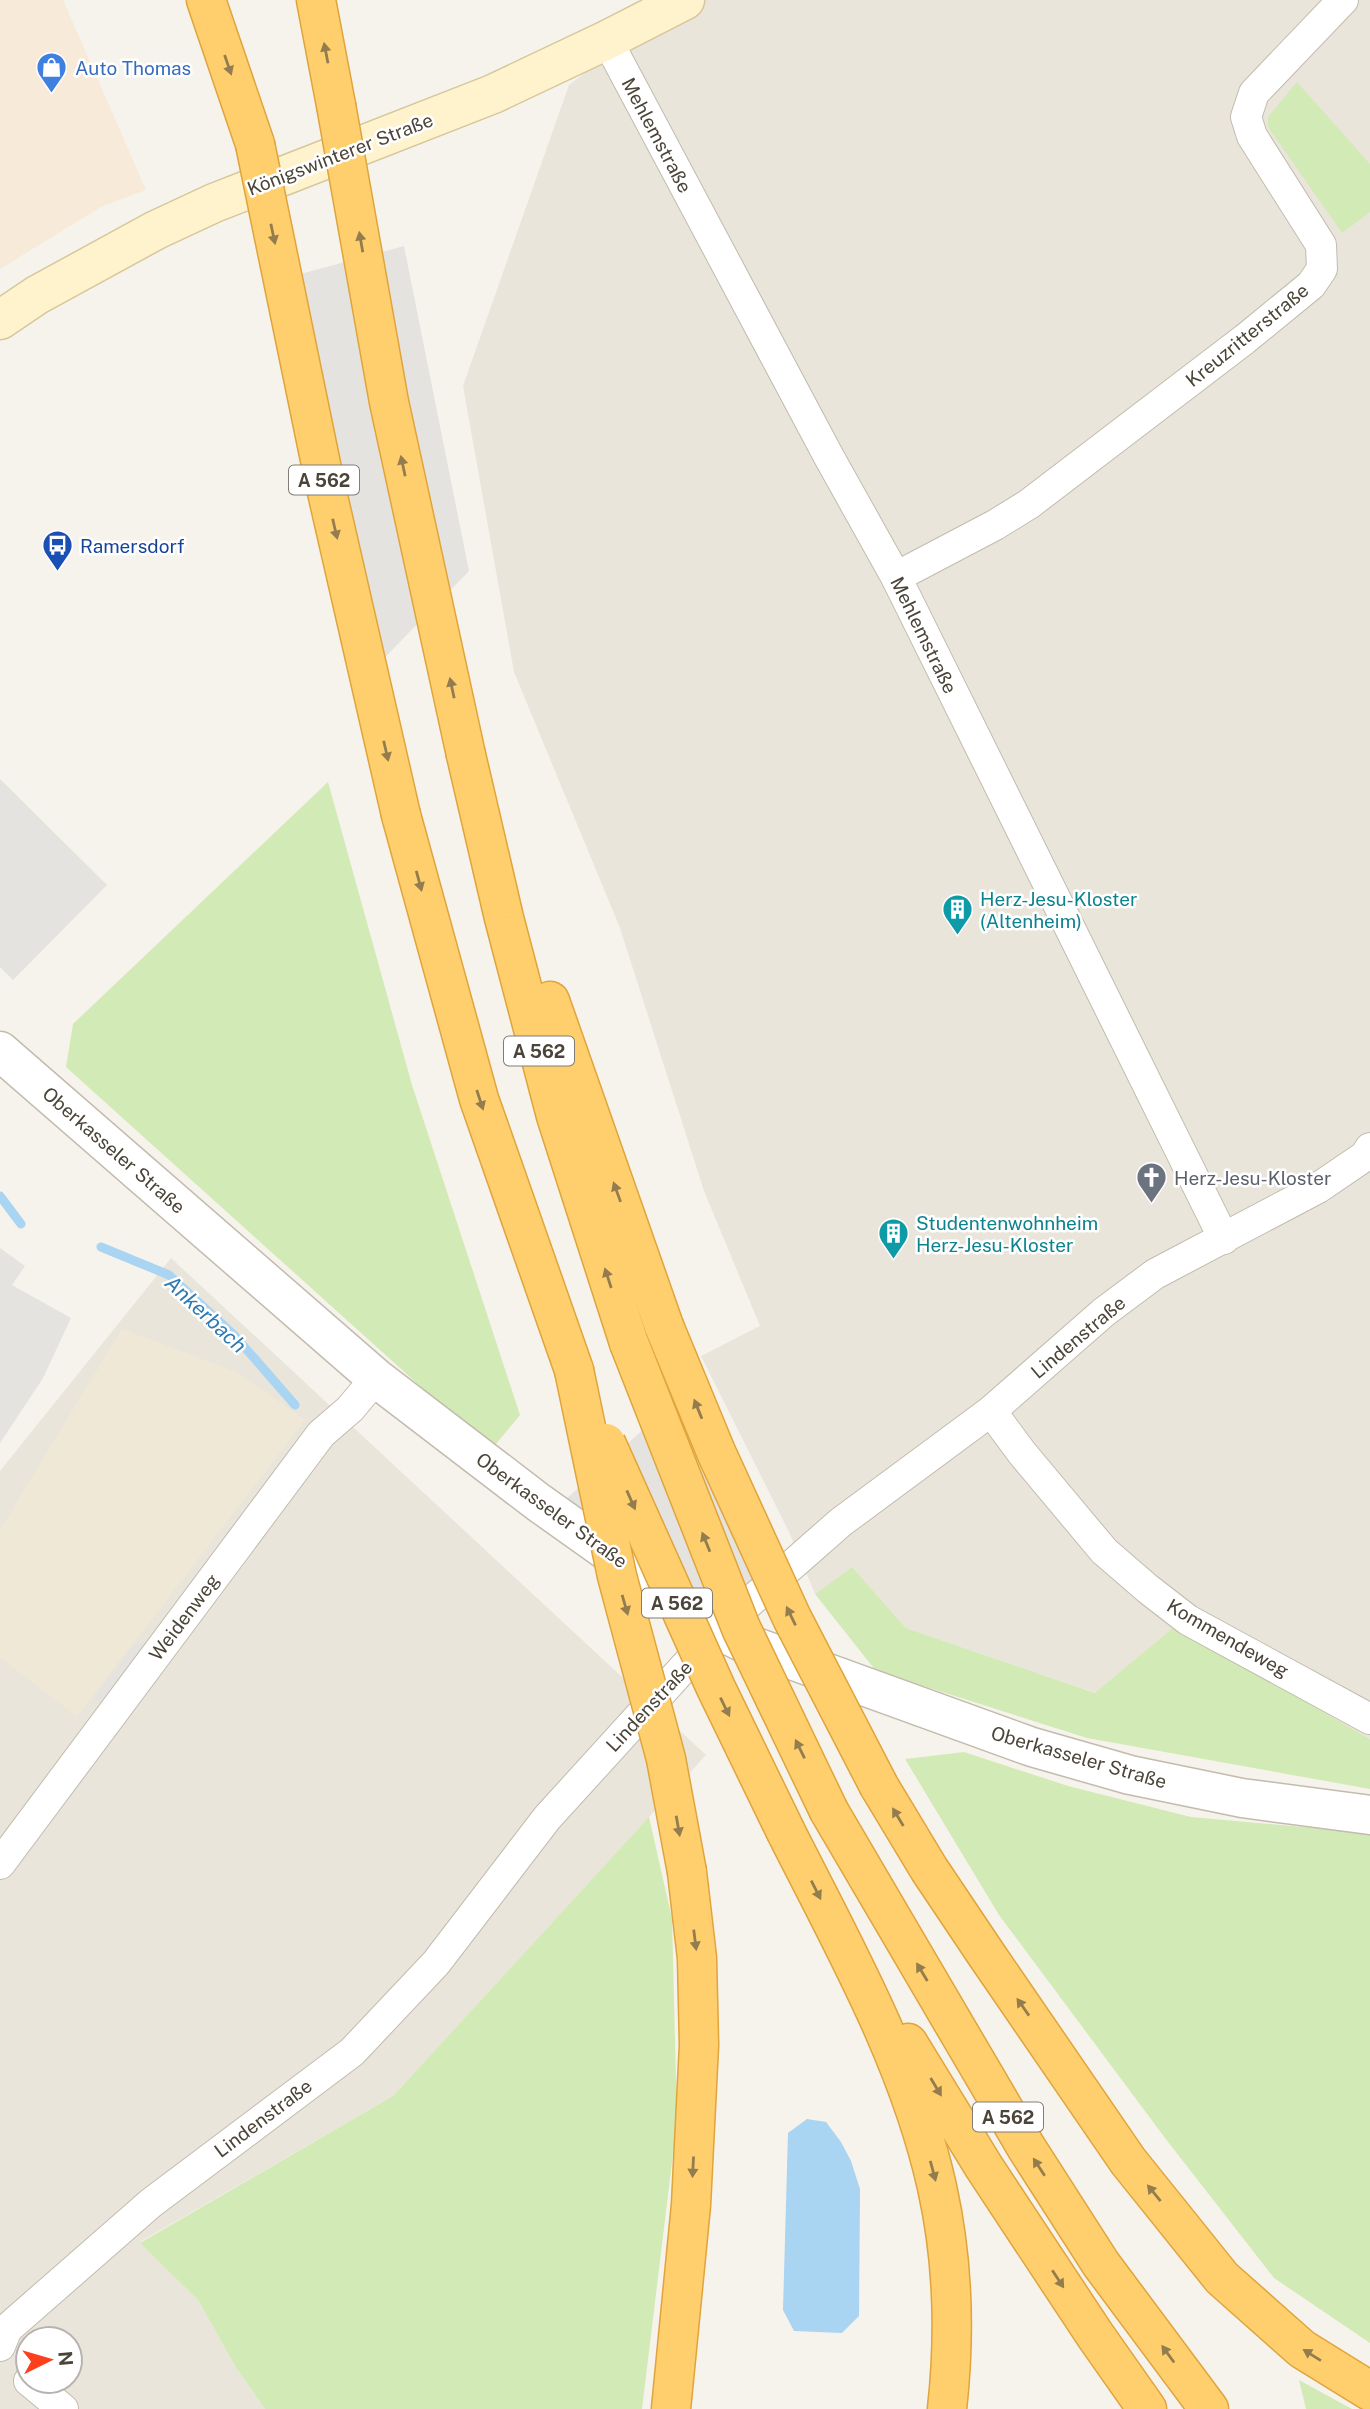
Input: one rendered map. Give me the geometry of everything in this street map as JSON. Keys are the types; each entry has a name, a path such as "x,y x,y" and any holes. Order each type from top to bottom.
{"highway":[{"name":"A 562","path":"206,0 255,144 324,479 401,815 479,1099 575,1370 716,1688 845,1948"},
{"name":"A 562","path":"316,0 389,402 466,755 504,918 556,1116 629,1343 682,1484 741,1628 830,1811 1026,2147 1101,2264 1209,2409"},
{"path":"466,755 664,1326 716,1452 792,1618 879,1786 929,1869 1128,2161 1222,2278 1302,2348 1370,2391"},
{"path":"575,1370 617,1576 666,1759 687,1872 697,1958 699,2045 691,2205 671,2409"},
{"path":"845,1948 906,2082 937,2188 946,2242 950,2296 951,2351 947,2409"},
{"path":"845,1948 919,2059 984,2167 1147,2409"}],"main road":[{"name":"Königswinterer Straße","path":"0,320 37,295 156,230 214,203 493,94 685,0"}],"street":[{"name":"Kreuzritterstraße","path":"896,577 1029,504 1245,339 1311,285 1322,269 1321,245 1252,136 1247,117 1254,93 1343,0"},
{"name":"Mehlemstraße","path":"607,40 828,457 896,577 1224,1239"},
{"name":"Oberkasseler Straße","path":"0,1051 376,1378 538,1502 718,1630 742,1642 1032,1747 1130,1775 1242,1798 1370,1815"},
{"name":"Lindenstraße","path":"0,2346 8,2329 151,2203 352,2052 436,1963 547,1818 718,1630 841,1522 992,1411 1104,1312 1155,1274 1318,1188 1368,1154"},
{"name":"Weidenweg","path":"0,1864 321,1434 350,1409 376,1378"},
{"name":"Kommendeweg","path":"992,1411 1022,1453 1104,1551 1147,1589 1188,1620 1370,1719"},
{"path":"0,2357 14,2369"},
{"path":"46,2395 63,2409"}],"shaded area":[{"name":"Auto Thomas","path":"0,0 63,0 146,190 101,207 0,269"},
{"path":"691,0 1370,0 1370,1739 1175,1626 1096,1693 906,1628 852,1567 815,1594 789,1532 701,1356 760,1326 704,1191 620,928 514,672 463,386 569,85 627,41"},
{"path":"404,246 469,571 357,686 278,280"},
{"path":"0,779 107,885 13,980 0,967"},
{"path":"0,1248 25,1266 12,1285 71,1318 43,1378 0,1443"},
{"path":"171,1258 706,1755 393,2096 140,2242 198,2300 235,2366 265,2409 0,2409 0,1471"},
{"path":"122,1329 236,1372 305,1420 77,1716 0,1658 0,1530"},
{"path":"699,1379 780,1556 714,1614 566,1499"},
{"path":"136,1643 157,1644 110,1709 94,1698"}],"green space":[{"path":"1297,82 1370,164 1370,212 1342,233 1268,127 1268,117"},
{"path":"328,782 412,1085 520,1415 491,1450 66,1067 73,1024"},
{"path":"852,1567 906,1628 1095,1693 1175,1626 1370,1739 1370,1789 1087,1738 876,1671 815,1594"},
{"path":"964,1752 1068,1786 1191,1817 1370,1833 1370,2343 1274,2278 1165,2138 999,1915 905,1759"},
{"path":"649,1817 672,1919 677,2121 642,2409 265,2409 235,2366 198,2300 140,2243 393,2096"},
{"path":"1299,2380 1352,2409 1306,2409"}],"water":[{"path":"807,2119 826,2122 851,2161 860,2189 859,2316 842,2333 794,2331 783,2310 788,2133"}],"waterway":[{"name":"Ankerbach","path":"0,1196 21,1224"},
{"name":"Ankerbach","path":"101,1247 169,1275 234,1335 295,1405"}],"place":[{"name":"Auto Thomas","path":"52,95"},
{"name":"Ramersdorf","path":"57,573"},
{"name":"Herz-Jesu-Kloster (Altenheim)","path":"957,937"},
{"name":"Herz-Jesu-Kloster","path":"1151,1205"},
{"name":"Studentenwohnheim Herz-Jesu-Kloster","path":"893,1261"}]}
